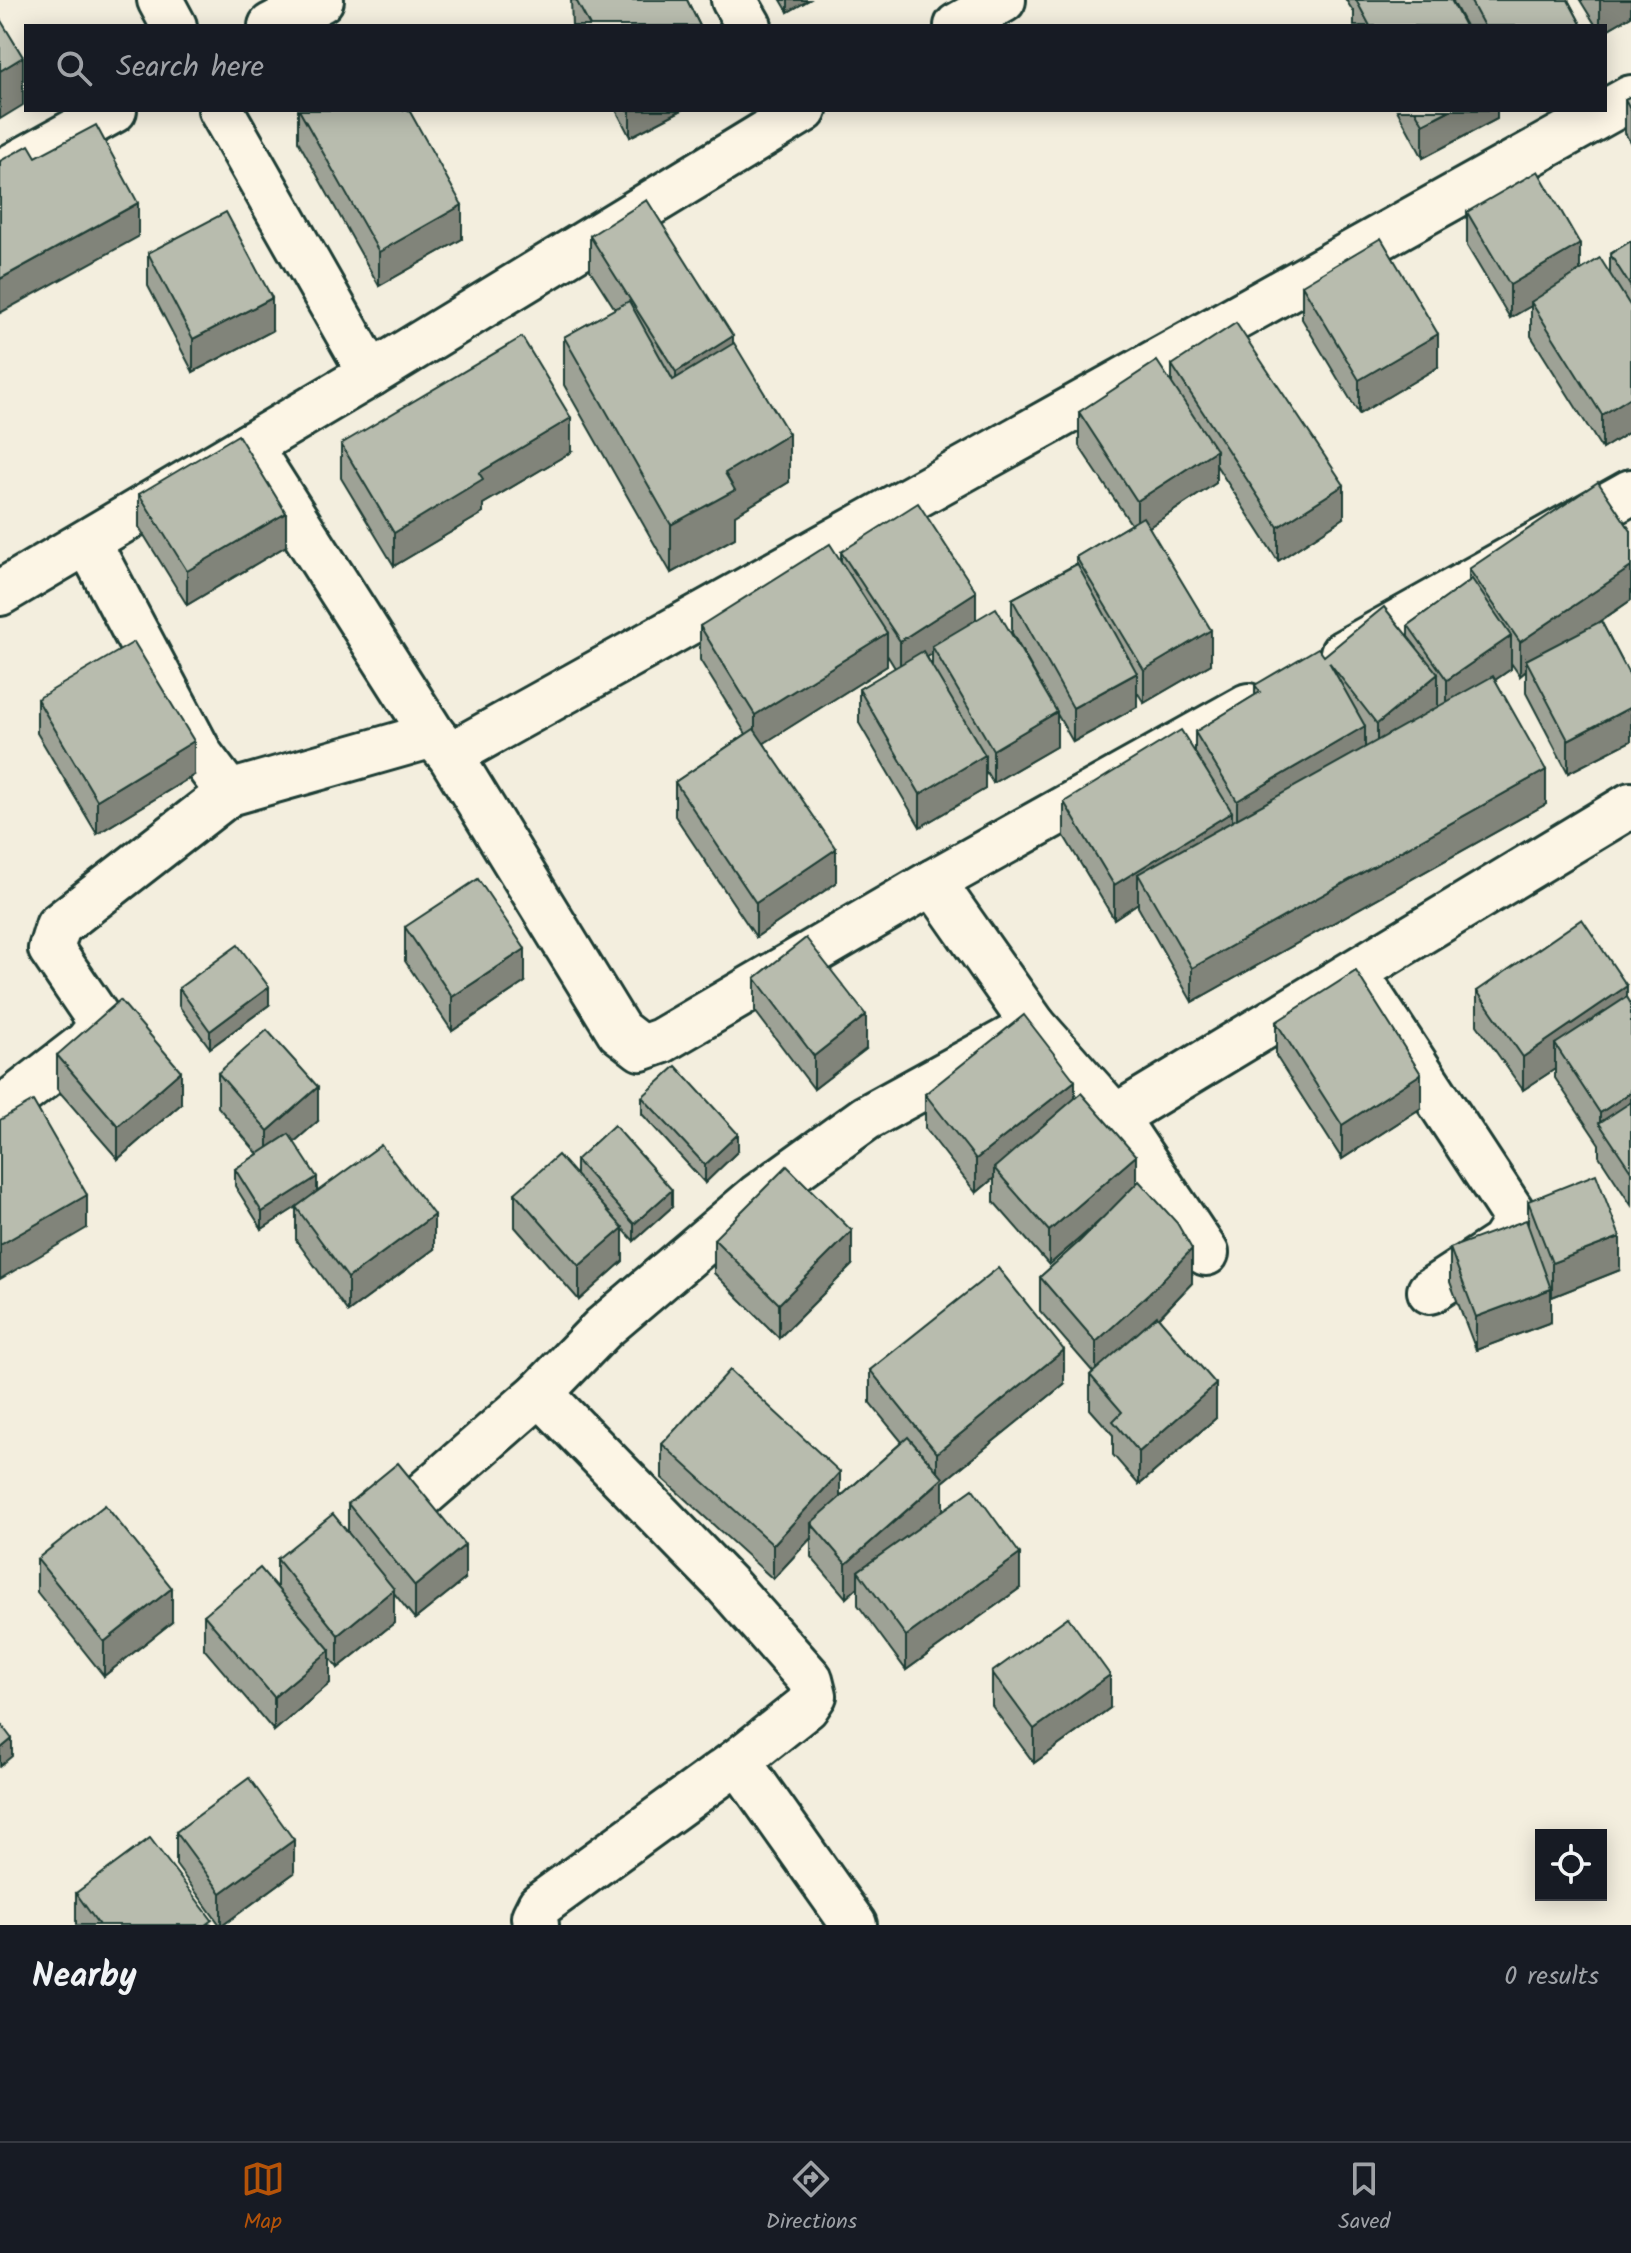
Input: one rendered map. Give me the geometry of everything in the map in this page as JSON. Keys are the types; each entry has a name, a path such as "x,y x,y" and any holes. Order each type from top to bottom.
{"street":[{"path":"160,0 173,24"},
{"path":"275,24 321,0"},
{"path":"734,0 748,24"},
{"path":"961,24 1003,0"},
{"path":"1607,111 1631,98"},
{"path":"0,173 110,112"},
{"path":"222,112 371,374"},
{"path":"0,593 371,374 798,112"},
{"path":"0,1110 87,1043 102,1024 51,949 58,926 229,793 442,745 1605,112"},
{"path":"249,446 442,745 619,1031 641,1048 661,1041 933,882 1631,492"},
{"path":"88,542 201,756 229,793"},
{"path":"1115,1117 1631,805"},
{"path":"933,882 1034,1026 1115,1117 1206,1253"},
{"path":"1355,972 1514,1215 1511,1230 1502,1244 1430,1291"},
{"path":"408,1508 540,1393 603,1328 758,1196 866,1118 1034,1026"},
{"path":"536,1925 534,1917 540,1905 738,1761 806,1707 814,1695 810,1679 727,1585 540,1393"},
{"path":"738,1761 854,1925"}],"building":[{"path":"576,0 687,0 699,24 589,24"},
{"path":"1356,0 1451,0 1464,24 1369,24"},
{"path":"1470,0 1568,0 1581,24 1483,24"},
{"path":"0,19 23,57 0,71"},
{"path":"1631,96 1631,110 1625,99"},
{"path":"300,112 410,112 462,205 379,252"},
{"path":"1416,112 1446,112 1423,124"},
{"path":"96,125 138,203 0,279 0,161 29,145 36,157"},
{"path":"1538,171 1580,244 1510,285 1467,212"},
{"path":"647,200 733,336 676,372 590,236"},
{"path":"226,212 272,298 193,339 148,253"},
{"path":"1381,238 1438,334 1359,380 1302,285"},
{"path":"1631,241 1631,287 1610,254"},
{"path":"1600,258 1631,307 1631,397 1602,415 1531,302"},
{"path":"629,301 673,380 734,343 789,434 725,473 735,490 671,525 564,337"},
{"path":"1236,323 1344,485 1278,527 1172,365"},
{"path":"522,337 571,418 479,473 483,479 394,533 341,444"},
{"path":"1157,361 1216,450 1137,501 1079,412"},
{"path":"238,435 286,513 187,571 139,494"},
{"path":"1598,482 1631,531 1631,567 1520,642 1469,569"},
{"path":"918,503 976,592 900,641 841,552"},
{"path":"1143,517 1211,630 1144,670 1076,557"},
{"path":"830,544 887,633 755,715 700,626"},
{"path":"1077,564 1137,673 1073,708 1012,599"},
{"path":"1472,579 1511,636 1447,680 1408,625"},
{"path":"1384,607 1438,674 1377,724 1329,662 1365,726 1237,801 1195,732 1260,692 1255,685 1318,648 1324,656"},
{"path":"996,608 1057,712 993,750 932,646"},
{"path":"1601,621 1631,678 1631,707 1568,740 1526,660"},
{"path":"134,642 194,741 97,800 37,699"},
{"path":"923,651 985,755 920,794 859,689"},
{"path":"1493,676 1546,770 1192,968 1138,874"},
{"path":"754,729 836,849 756,903 675,782"},
{"path":"1181,730 1232,812 1114,885 1064,802"},
{"path":"478,879 525,949 452,997 405,927"},
{"path":"1582,919 1627,986 1523,1057 1477,991"},
{"path":"806,938 866,1015 814,1056 755,978"},
{"path":"238,945 269,987 210,1031 179,988"},
{"path":"1356,971 1421,1074 1342,1125 1276,1022"},
{"path":"1627,997 1631,1004 1631,1092 1600,1113 1555,1044"},
{"path":"120,1000 181,1071 118,1126 57,1055"},
{"path":"1024,1015 1075,1081 976,1159 925,1094"},
{"path":"267,1030 318,1087 268,1131 218,1073"},
{"path":"676,1066 738,1134 705,1165 642,1097"},
{"path":"1081,1093 1136,1156 1049,1231 994,1168"},
{"path":"33,1101 87,1195 0,1245 0,1120"},
{"path":"1631,1102 1631,1171 1599,1123"},
{"path":"614,1125 672,1190 634,1224 576,1160"},
{"path":"289,1134 317,1177 262,1212 235,1169"},
{"path":"381,1145 434,1215 348,1278 296,1207"},
{"path":"558,1155 623,1228 579,1266 515,1193"},
{"path":"787,1166 852,1231 779,1304 714,1239"},
{"path":"1596,1174 1620,1237 1552,1263 1528,1201"},
{"path":"1139,1181 1177,1223 1192,1249 1149,1294 1096,1342 1040,1277"},
{"path":"1526,1220 1551,1289 1476,1317 1450,1248"},
{"path":"998,1268 1064,1350 937,1453 870,1370"},
{"path":"1157,1316 1216,1384 1139,1452 1113,1421 1122,1412 1090,1375"},
{"path":"730,1370 840,1472 773,1545 662,1444"},
{"path":"908,1437 943,1478 846,1564 811,1523"},
{"path":"398,1463 465,1545 415,1586 348,1504"},
{"path":"973,1489 1020,1554 906,1636 858,1571"},
{"path":"105,1505 172,1588 104,1642 37,1559"},
{"path":"333,1514 394,1589 338,1635 277,1559"},
{"path":"260,1568 330,1650 274,1697 204,1615"},
{"path":"1068,1617 1110,1675 1034,1729 992,1672"},
{"path":"0,1723 12,1739 0,1749"},
{"path":"249,1778 294,1840 221,1893 176,1832"},
{"path":"150,1838 212,1920 205,1925 99,1925 76,1893"}]}
